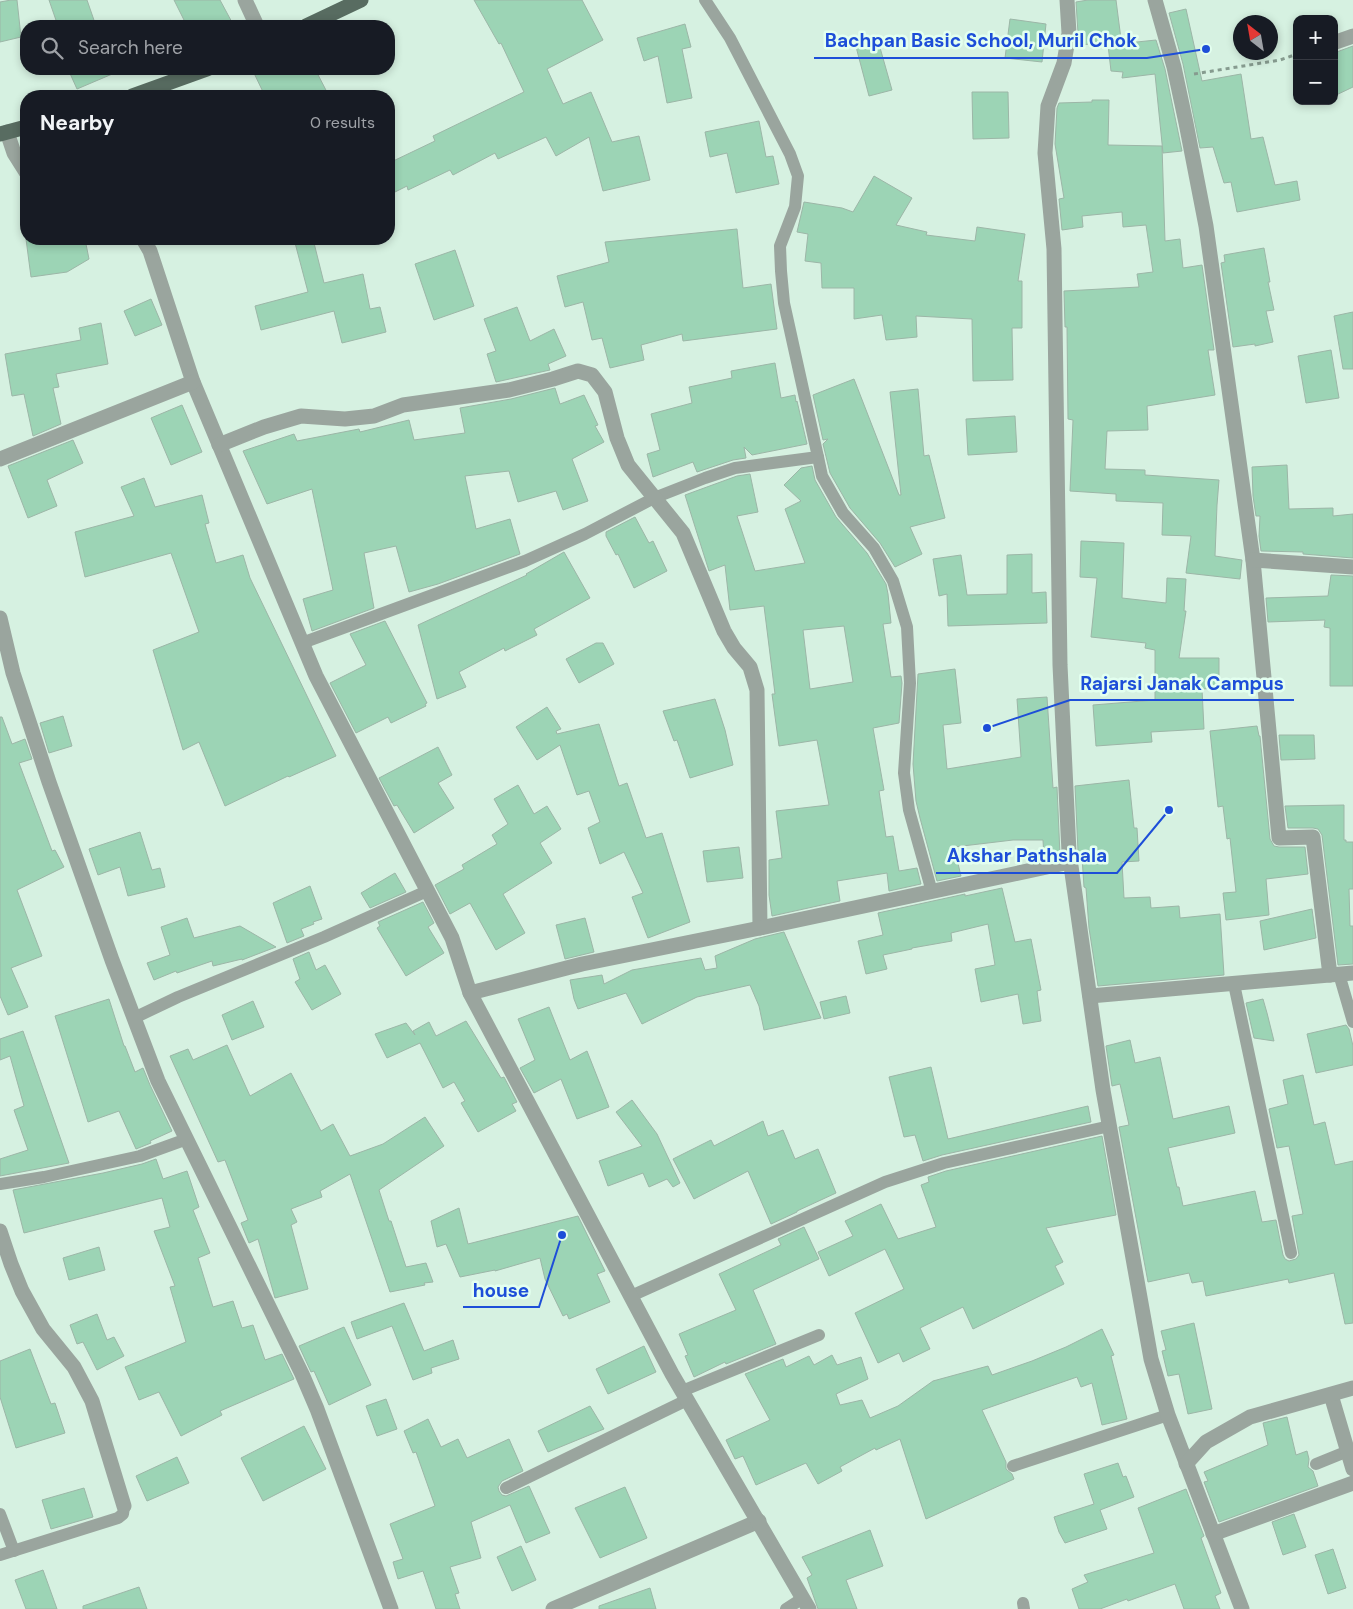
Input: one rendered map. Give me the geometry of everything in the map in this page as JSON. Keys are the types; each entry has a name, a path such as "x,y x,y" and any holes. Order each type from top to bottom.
{"main road":[{"path":"319,20 361,0"},
{"path":"149,90 190,75"},
{"path":"4,133 20,129"}],"street":[{"path":"245,0 254,20"},
{"path":"1067,0 1068,33 1064,63 1048,106 1045,154 1054,249 1060,665 1070,862 1110,1126 1151,1359 1168,1415 1242,1609"},
{"path":"1090,996 1341,974 1313,837 1279,838 1253,560 1206,226 1176,76 1155,0"},
{"path":"1338,41 1353,36"},
{"path":"4,133 20,163"},
{"path":"146,245 193,382 316,676 452,938 470,993 685,1395 806,1604"},
{"path":"219,445 264,427 301,416 345,419 374,416 403,405 509,390 578,371 592,375 605,392 617,438 628,465 683,534 724,631 734,648 750,668 757,690 760,928"},
{"path":"0,459 193,382"},
{"path":"1253,560 1353,567"},
{"path":"0,618 13,674 49,782 112,960 158,1081 306,1383 391,1609"},
{"path":"470,993 582,964 1070,862"},
{"path":"0,1231 22,1291 43,1329 74,1367 89,1394 124,1506"},
{"path":"1186,1464 1206,1442 1250,1417 1353,1388"},
{"path":"1331,1395 1353,1469"},
{"path":"1213,1534 1353,1483"},
{"path":"553,1609 758,1522"}],"lane":[{"path":"705,0 735,46 790,154 798,176 795,207 780,246 780,271 784,303 822,476 843,513 874,548 893,581 907,627 910,683 904,773 909,810 932,892"},
{"path":"302,643 525,562 585,534 654,498 705,478 734,468 818,457"},
{"path":"134,1018 178,997 324,937 427,891"},
{"path":"1341,974 1353,1022"},
{"path":"1234,984 1291,1253"},
{"path":"631,1296 886,1182 944,1163 1110,1126"},
{"path":"0,1184 44,1178 140,1156 187,1139"},
{"path":"506,1488 685,1395 819,1335"},
{"path":"1013,1466 1168,1415"},
{"path":"1316,1464 1348,1451"},
{"path":"0,1555 118,1518 124,1514 124,1506"},
{"path":"0,1514 14,1551"},
{"path":"786,1609 806,1604"}],"path":[{"path":"1176,76 1280,60 1293,55"}],"building":[{"path":"17,0 20,37 0,42 0,2"},
{"path":"49,0 87,0 94,20 56,20"},
{"path":"174,0 220,0 231,20 184,20"},
{"path":"474,0 582,0 603,40 547,69 563,104 591,92 612,142 639,136 650,180 603,191 589,137 556,156 546,137 498,159 495,153 453,175 450,170 408,190 407,186 395,192 395,160 435,141 433,136 524,92 501,43 499,44"},
{"path":"1116,0 1121,39 1076,46 1078,33 1076,2"},
{"path":"1186,9 1202,81 1241,74 1251,139 1263,137 1275,185 1297,181 1300,200 1237,212 1231,182 1224,183 1213,147 1200,148 1183,64 1169,13"},
{"path":"1010,19 1046,24 1042,62 1005,58"},
{"path":"685,24 691,47 682,49 692,98 667,103 658,56 644,61 637,38"},
{"path":"877,37 892,90 869,96 855,43"},
{"path":"1156,40 1165,69 1182,151 1163,153 1155,74 1122,78 1123,72 1111,71 1108,45"},
{"path":"1353,46 1353,87 1338,94 1338,60 1338,52"},
{"path":"71,75 110,75 77,89"},
{"path":"255,75 318,75 326,90 262,90"},
{"path":"972,92 1008,92 1009,138 973,139"},
{"path":"1092,100 1109,100 1108,145 1162,146 1165,241 1180,239 1183,268 1202,265 1214,350 1208,350 1215,395 1147,406 1148,430 1107,431 1105,469 1145,470 1145,475 1219,480 1215,556 1242,560 1240,579 1186,573 1191,536 1162,535 1163,503 1116,501 1116,494 1070,491 1073,420 1068,419 1067,327 1065,327 1064,291 1139,287 1137,274 1153,272 1146,225 1123,227 1122,212 1082,216 1083,227 1062,230 1059,199 1064,198 1055,144 1057,108 1059,103 1092,102"},
{"path":"759,121 766,157 773,156 779,184 736,193 727,153 710,157 705,132"},
{"path":"874,176 912,198 896,225 927,232 926,235 975,241 977,227 1025,234 1018,281 1022,281 1022,328 1012,328 1013,380 973,381 972,319 916,316 917,337 886,340 882,315 854,319 854,288 822,288 821,263 805,261 808,234 797,232 804,202 842,208 853,212"},
{"path":"737,229 743,288 771,284 777,329 683,341 682,334 641,345 644,360 610,368 602,338 592,340 583,302 565,307 557,276 609,262 605,242"},
{"path":"27,245 86,245 89,259 67,272 31,277"},
{"path":"296,245 314,245 324,283 363,274 370,309 380,307 386,332 342,343 334,311 261,330 255,306 308,292"},
{"path":"1264,248 1274,310 1266,311 1273,342 1255,346 1255,344 1233,347 1221,263 1225,262 1224,255"},
{"path":"455,250 474,306 434,320 415,264"},
{"path":"151,299 162,325 135,336 124,311"},
{"path":"517,307 530,341 554,329 566,356 548,364 550,370 496,382 487,354 496,351 484,319"},
{"path":"1353,312 1353,369 1343,369 1334,316"},
{"path":"101,323 108,364 56,374 59,387 53,388 61,424 33,436 24,394 12,396 5,354 81,340 79,328"},
{"path":"1331,350 1339,398 1306,403 1298,356"},
{"path":"775,363 781,398 795,395 807,444 752,455 744,447 746,458 733,460 697,472 693,462 653,477 647,454 660,450 651,414 692,403 689,387 732,378 731,371"},
{"path":"854,379 899,495 901,495 890,392 918,389 924,456 929,455 945,518 910,527 922,554 895,567 880,543 850,508 830,473 823,444 828,439 823,440 813,395"},
{"path":"555,388 560,404 584,395 598,425 595,426 604,442 572,459 588,501 563,510 556,491 518,502 509,471 465,476 476,529 510,519 520,554 438,584 409,592 396,546 364,553 374,608 312,631 303,599 333,590 312,489 267,504 243,451 294,434 297,441 359,429 360,432 409,420 414,440 465,433 460,408 511,399"},
{"path":"182,405 202,452 171,465 151,418"},
{"path":"1015,416 1017,452 968,455 966,419"},
{"path":"73,440 83,463 47,480 57,506 28,518 8,466"},
{"path":"1287,465 1289,509 1333,508 1333,516 1353,514 1353,558 1303,554 1303,552 1261,551 1259,536 1260,516 1256,516 1252,467"},
{"path":"812,466 815,480 836,517 867,553 886,584 891,623 883,624 891,677 901,676 902,683 899,723 873,728 884,790 879,791 886,837 893,836 899,871 917,868 921,884 889,891 887,873 837,881 840,901 772,916 769,895 769,860 782,858 776,811 829,805 817,740 779,746 772,694 775,694 764,606 730,610 725,565 709,571 685,495 737,476 750,474 758,512 737,516 755,571 805,563 785,509 801,501 784,485 801,468","holes":["844,626 853,682 810,689 803,630"]},
{"path":"144,478 155,507 202,495 209,523 205,524 216,563 243,555 250,578 336,756 225,806 199,742 183,750 153,650 199,632 171,553 85,577 75,532 134,516 121,487"},
{"path":"635,517 649,543 653,541 667,571 634,588 618,554 616,555 606,536 606,532"},
{"path":"1081,541 1124,543 1122,598 1166,603 1167,578 1186,579 1184,611 1186,611 1179,658 1219,658 1219,688 1202,689 1204,729 1151,732 1152,742 1096,746 1093,705 1155,700 1155,650 1145,648 1146,643 1091,637 1097,578 1080,577"},
{"path":"564,552 590,598 534,629 537,635 505,651 504,648 459,672 466,687 437,699 418,625 527,575"},
{"path":"1032,554 1032,593 1046,592 1047,623 948,626 947,594 939,596 933,559 961,555 967,595 1007,594 1007,555"},
{"path":"1331,575 1353,576 1353,686 1330,686 1330,628 1324,627 1325,620 1268,622 1266,598 1328,596"},
{"path":"385,621 427,703 425,704 426,706 391,723 388,717 356,733 330,683 366,665 350,634"},
{"path":"596,643 603,643 614,664 579,683 566,659"},
{"path":"955,669 961,723 943,725 947,769 1021,757 1017,699 1047,697 1053,788 1057,787 1060,855 1044,858 1043,840 1013,840 954,847 961,876 937,881 916,801 913,764 918,674"},
{"path":"715,699 733,765 690,778 677,740 674,741 663,711"},
{"path":"547,707 561,729 556,731 557,734 599,724 619,786 627,783 646,838 662,833 690,922 648,938 632,897 643,893 624,852 600,864 588,828 600,822 589,791 577,795 560,745 537,760 516,727"},
{"path":"63,716 72,746 49,753 40,723"},
{"path":"0,717 2,717 12,744 25,739 32,759 19,763 52,851 55,850 64,867 17,890 42,956 11,968 28,1007 8,1015 0,996"},
{"path":"1257,726 1260,736 1270,839 1274,846 1305,847 1308,874 1266,879 1269,915 1226,920 1223,893 1236,892 1230,838 1227,839 1223,806 1218,807 1210,731"},
{"path":"1279,735 1314,735 1315,759 1281,760"},
{"path":"438,747 452,775 438,783 454,808 414,833 397,805 394,806 379,778"},
{"path":"1129,780 1134,828 1137,828 1139,861 1122,862 1124,898 1150,897 1151,908 1179,906 1180,918 1220,914 1224,975 1098,986 1089,928 1082,857 1079,857 1078,851 1075,786"},
{"path":"518,785 534,814 547,806 561,829 540,843 552,863 503,894 525,933 496,950 470,903 450,914 435,885 464,869 462,865 497,844 492,835 508,824 494,799"},
{"path":"1344,805 1344,840 1346,842 1353,842 1353,889 1349,889 1350,926 1353,926 1353,964 1338,965 1322,835 1318,829 1288,828 1285,806"},
{"path":"140,832 152,870 160,868 165,887 128,896 120,867 98,875 89,849"},
{"path":"739,847 743,878 707,882 703,851"},
{"path":"395,873 406,892 370,908 361,893"},
{"path":"310,886 322,919 301,929 304,936 287,943 273,903"},
{"path":"1002,888 1015,942 1031,939 1041,990 1037,991 1041,1021 1023,1024 1018,994 981,1002 975,969 995,965 988,924 951,933 952,941 883,955 887,969 866,974 858,941 883,935 878,913"},
{"path":"423,902 434,923 428,927 444,953 406,976 377,928 380,926 378,922"},
{"path":"1312,909 1316,938 1264,950 1260,921"},
{"path":"187,918 194,938 240,926 276,947 242,960 213,966 212,961 177,973 176,971 154,980 147,963 170,955 161,927"},
{"path":"585,918 594,952 565,959 556,925"},
{"path":"784,932 821,1018 764,1030 759,1006 750,985 697,997 642,1024 626,993 578,1009 574,999 570,980 602,975 604,984 632,970 701,958 705,970 717,968 715,956 755,939"},
{"path":"309,952 316,970 325,965 341,994 312,1010 295,982 300,979 293,959"},
{"path":"846,996 850,1013 824,1019 820,1002"},
{"path":"109,999 124,1046 135,1072 143,1068 172,1131 136,1149 119,1111 88,1122 55,1016"},
{"path":"1263,999 1274,1041 1254,1038 1246,1003"},
{"path":"253,1001 264,1027 232,1040 222,1015"},
{"path":"549,1007 570,1060 587,1051 609,1107 577,1119 561,1079 534,1093 520,1068 535,1060 518,1019"},
{"path":"466,1021 501,1078 504,1077 517,1102 512,1104 516,1111 478,1132 461,1103 465,1101 454,1082 443,1088 420,1043 387,1058 375,1034 406,1023 415,1035 413,1031 429,1022 436,1036"},
{"path":"1346,1025 1349,1029 1353,1046 1353,1065 1316,1073 1307,1034"},
{"path":"23,1031 69,1163 0,1176 0,1159 28,1150 14,1110 24,1106 10,1056 0,1060 0,1039"},
{"path":"1130,1040 1135,1063 1160,1057 1173,1119 1229,1106 1235,1133 1168,1148 1183,1206 1255,1191 1262,1222 1276,1220 1283,1255 1289,1261 1296,1259 1299,1255 1292,1216 1303,1214 1289,1146 1277,1148 1269,1109 1288,1104 1283,1080 1303,1075 1314,1125 1325,1122 1335,1165 1353,1161 1353,1323 1345,1324 1334,1273 1289,1283 1288,1279 1206,1296 1203,1281 1192,1283 1189,1273 1148,1282 1119,1127 1129,1125 1120,1084 1112,1086 1106,1046"},
{"path":"227,1045 250,1096 291,1073 321,1131 333,1124 350,1156 383,1144 425,1117 444,1146 379,1190 406,1267 426,1263 433,1282 390,1292 350,1174 320,1191 322,1197 291,1209 297,1222 291,1225 308,1289 275,1298 258,1239 249,1243 241,1223 248,1220 225,1160 218,1162 170,1056 188,1049 193,1060"},
{"path":"931,1067 948,1139 1088,1106 1091,1122 942,1155 923,1161 915,1135 904,1137 889,1077"},
{"path":"632,1100 657,1134 680,1183 673,1187 667,1179 649,1187 643,1173 608,1186 599,1161 642,1146 616,1112"},
{"path":"763,1121 768,1136 783,1130 795,1159 818,1149 836,1193 771,1224 748,1171 694,1199 673,1159 711,1140 714,1146"},
{"path":"1102,1136 1116,1215 1046,1228 1063,1262 1055,1266 1064,1284 973,1329 963,1307 920,1328 930,1349 903,1362 899,1353 878,1363 855,1313 904,1289 885,1249 829,1276 818,1252 853,1236 845,1221 881,1204 898,1239 936,1227 921,1185 929,1182 928,1177 946,1171"},
{"path":"156,1159 163,1179 187,1171 199,1207 193,1210 210,1253 198,1258 213,1307 233,1301 242,1328 253,1325 265,1360 282,1354 294,1379 220,1411 222,1415 181,1436 159,1392 139,1400 125,1367 186,1342 170,1287 175,1286 154,1231 170,1227 162,1198 24,1233 13,1190 103,1173"},
{"path":"459,1208 468,1244 578,1216 605,1271 597,1274 610,1302 569,1319 567,1314 563,1316 545,1279 540,1258 495,1271 460,1277 446,1244 437,1247 431,1221"},
{"path":"804,1227 819,1259 753,1290 776,1344 726,1364 725,1362 694,1377 685,1356 688,1355 679,1334 736,1310 719,1274 781,1245 778,1239"},
{"path":"99,1247 105,1270 69,1280 63,1258"},
{"path":"404,1303 424,1351 453,1340 459,1359 431,1368 432,1373 413,1380 392,1326 357,1339 351,1322"},
{"path":"97,1314 107,1340 114,1337 124,1356 97,1370 83,1342 77,1344 70,1325"},
{"path":"1194,1323 1212,1409 1188,1414 1179,1374 1168,1376 1162,1351 1166,1350 1161,1331"},
{"path":"344,1327 371,1385 329,1405 314,1371 311,1372 299,1346"},
{"path":"1102,1329 1114,1355 1111,1356 1127,1419 1102,1425 1092,1383 1081,1387 1077,1377 982,1410 1006,1462 1006,1469 1012,1474 1014,1479 926,1519 900,1439 876,1450 875,1448 840,1467 842,1471 818,1484 806,1463 756,1485 743,1456 735,1459 726,1440 770,1420 745,1374 783,1359 786,1367 809,1356 814,1365 832,1355 837,1365 861,1357 868,1379 836,1394 840,1405 862,1400 870,1418 898,1406 933,1381 988,1366 992,1375 1066,1347"},
{"path":"644,1346 656,1372 608,1394 596,1369"},
{"path":"30,1349 51,1404 55,1403 65,1433 16,1448 0,1397 0,1361"},
{"path":"386,1399 397,1429 377,1436 366,1406"},
{"path":"590,1406 604,1429 548,1452 538,1431"},
{"path":"1287,1417 1296,1455 1307,1451 1308,1467 1313,1471 1318,1486 1219,1522 1204,1482 1208,1481 1204,1472 1268,1445 1263,1423"},
{"path":"428,1419 441,1447 458,1439 467,1458 509,1439 523,1471 502,1481 498,1487 499,1491 502,1495 506,1496 529,1486 550,1533 526,1543 510,1505 471,1522 481,1558 450,1567 459,1593 455,1594 460,1609 436,1609 423,1571 398,1579 393,1562 403,1559 390,1524 435,1506 416,1452 413,1453 404,1431"},
{"path":"304,1426 326,1469 263,1501 241,1458"},
{"path":"177,1457 189,1483 147,1501 136,1476"},
{"path":"1118,1463 1123,1477 1126,1476 1134,1497 1100,1510 1107,1529 1065,1543 1054,1517 1094,1504 1084,1474"},
{"path":"625,1487 647,1538 600,1558 575,1508"},
{"path":"84,1488 93,1517 51,1529 42,1500"},
{"path":"1186,1489 1204,1536 1201,1538 1221,1593 1215,1596 1220,1609 1184,1609 1175,1584 1100,1609 1079,1609 1072,1589 1088,1582 1084,1575 1154,1553 1138,1508"},
{"path":"1294,1514 1306,1547 1283,1555 1272,1522"},
{"path":"870,1530 883,1566 846,1580 857,1609 818,1609 807,1578 812,1575 802,1557"},
{"path":"521,1546 536,1580 512,1591 497,1557"},
{"path":"1333,1549 1346,1588 1328,1594 1315,1555"},
{"path":"43,1570 57,1609 26,1609 15,1580"},
{"path":"139,1587 147,1609 83,1609 83,1606"},
{"path":"650,1588 656,1609 599,1609 599,1606"}],"place":[{"name":"Bachpan Basic School, Muril Chok","path":"1206,49"},
{"name":"Rajarsi Janak Campus","path":"987,728"},
{"name":"Akshar Pathshala","path":"1169,810"},
{"name":"house","path":"562,1235"}]}
